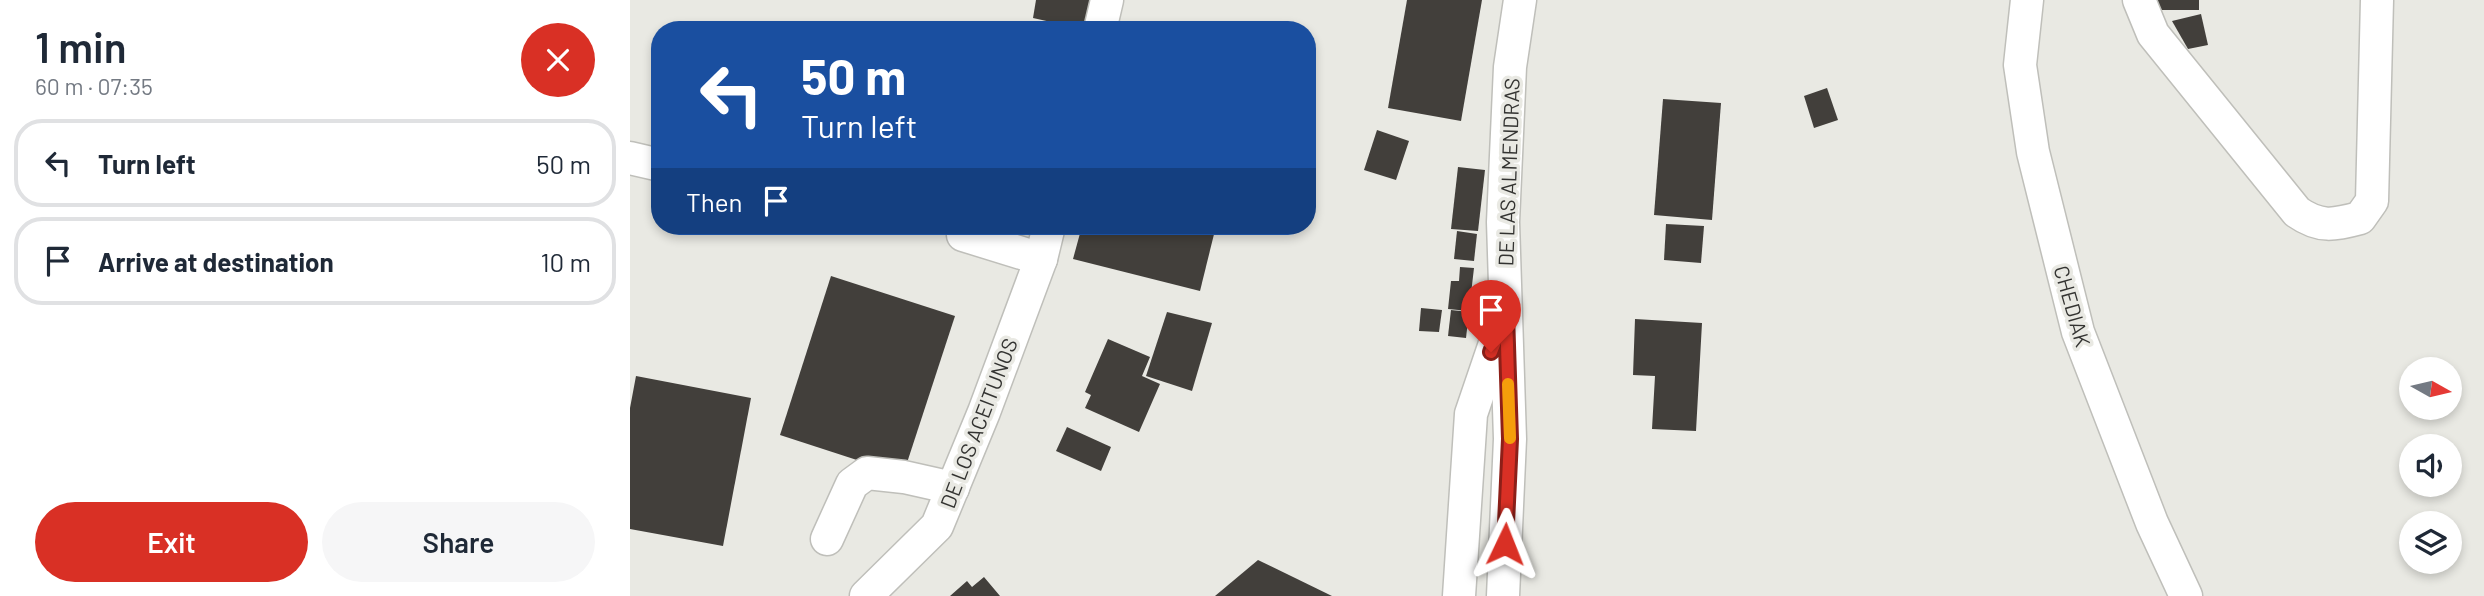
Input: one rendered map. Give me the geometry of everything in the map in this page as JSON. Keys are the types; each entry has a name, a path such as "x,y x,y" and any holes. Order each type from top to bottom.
{"street":[{"path":"1102,21 1108,0"},
{"name":"DE LAS ALMENDRAS","path":"1503,596 1510,439 1504,196 1510,67 1520,0"},
{"name":"CHEDIAK","path":"2027,0 2020,65 2031,139 2078,332 2151,523 2186,596"},
{"path":"2139,0 2153,34 2297,212 2313,223 2337,224 2360,218 2372,201 2377,0"},
{"path":"630,158 651,163"},
{"path":"966,235 1041,259"},
{"name":"DE LOS ACEITUNOS","path":"866,596 937,526 1041,259 1047,235"},
{"path":"1459,596 1471,414 1506,314"},
{"path":"827,539 852,484 867,473 904,477 953,488"}],"building":[{"path":"1036,0 1095,0 1089,21 1046,21 1033,18"},
{"path":"1407,0 1482,0 1461,121 1388,108"},
{"path":"2152,0 2199,0 2199,10 2152,10"},
{"path":"2201,14 2208,45 2188,49 2172,21"},
{"path":"1827,88 1838,120 1814,128 1804,96"},
{"path":"1663,99 1721,103 1712,220 1654,215"},
{"path":"1377,130 1409,141 1396,180 1364,170"},
{"path":"1458,167 1485,170 1478,231 1451,229"},
{"path":"1666,224 1704,226 1701,263 1664,260"},
{"path":"1457,231 1477,234 1474,261 1454,259"},
{"path":"1080,235 1214,235 1200,291 1073,259"},
{"path":"1460,267 1474,268 1469,311 1448,309 1451,281 1459,281"},
{"path":"831,276 955,316 903,475 780,435"},
{"path":"1421,308 1442,310 1439,332 1419,331"},
{"path":"1451,310 1469,312 1466,338 1448,336"},
{"path":"1167,312 1212,323 1192,391 1146,376"},
{"path":"1635,319 1702,323 1696,431 1652,429 1655,376 1633,375"},
{"path":"1108,339 1150,357 1142,376 1160,384 1139,432 1085,408 1091,395 1085,392"},
{"path":"636,376 751,398 723,546 630,529 630,408"},
{"path":"1067,427 1111,447 1101,471 1056,451"},
{"path":"1258,560 1332,596 1215,596"},
{"path":"984,577 1000,596 950,596 967,581 972,587"}],"slow traffic":[{"path":"1508,384 1510,438"}],"route":[{"path":"1491,352 1506,314 1510,439 1505,544"}]}
